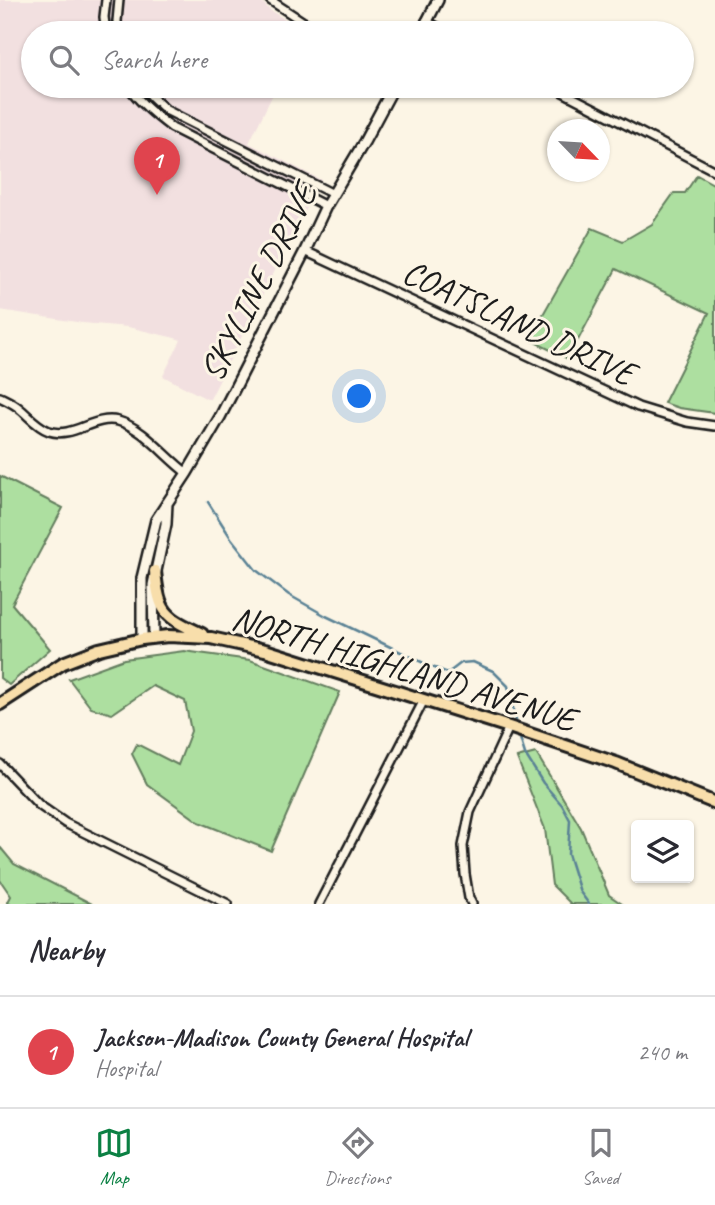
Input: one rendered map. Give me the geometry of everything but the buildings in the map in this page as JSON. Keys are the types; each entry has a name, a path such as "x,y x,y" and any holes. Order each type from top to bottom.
{"main road":[{"path":"155,571 157,594 163,609 170,617 211,638"},
{"name":"NORTH HIGHLAND AVENUE","path":"0,705 62,663 99,649 148,638 211,638 265,650 509,727 616,763 715,803"}],"street":[{"path":"104,21 106,0"},
{"path":"117,21 119,0"},
{"path":"270,0 302,21"},
{"path":"426,21 438,0"},
{"path":"137,98 172,128 326,206"},
{"path":"153,98 176,116 333,194"},
{"name":"SKYLINE DRIVE","path":"148,638 142,579 156,520 220,417 326,206 388,98"},
{"path":"574,98 715,171"},
{"name":"COATSLAND DRIVE","path":"305,251 613,396 662,415 715,426"},
{"path":"0,397 20,408 39,426 49,431 75,431 103,420 116,420 130,425 187,473"},
{"name":"SKYLINE DRIVE","path":"148,638 153,585 166,524 167,502"},
{"path":"319,904 424,700"},
{"path":"472,904 465,874 463,846 470,812 509,727"},
{"path":"0,764 39,805 65,824 228,904"}],"shaded area":[{"path":"0,0 260,0 271,11 288,21 21,21 21,98 271,98 249,143 321,180 210,399 163,376 181,340 128,327 0,310"}],"green space":[{"path":"697,175 715,185 715,413 664,403 709,313 616,269 568,359 529,339 592,228 623,241 652,224 674,193 685,193"},
{"path":"0,476 63,508 12,604 50,649 9,685 0,678"},
{"path":"184,651 250,660 340,692 271,851 199,822 147,784 132,754 137,744 178,765 191,731 185,701 153,686 112,714 91,708 69,679 124,659"},
{"path":"536,753 581,828 609,895 622,904 571,904 552,885 545,829 517,758"},
{"path":"0,847 14,864 92,904 7,904 11,896 0,880"}],"waterway":[{"path":"208,502 256,570 289,595 326,616 448,673 461,663 473,662 493,671 508,686 517,725"},
{"path":"519,735 525,754 570,820 568,854 580,892 589,904"}],"place":[{"name":"Jackson-Madison County General Hospital","path":"157,195"}]}
